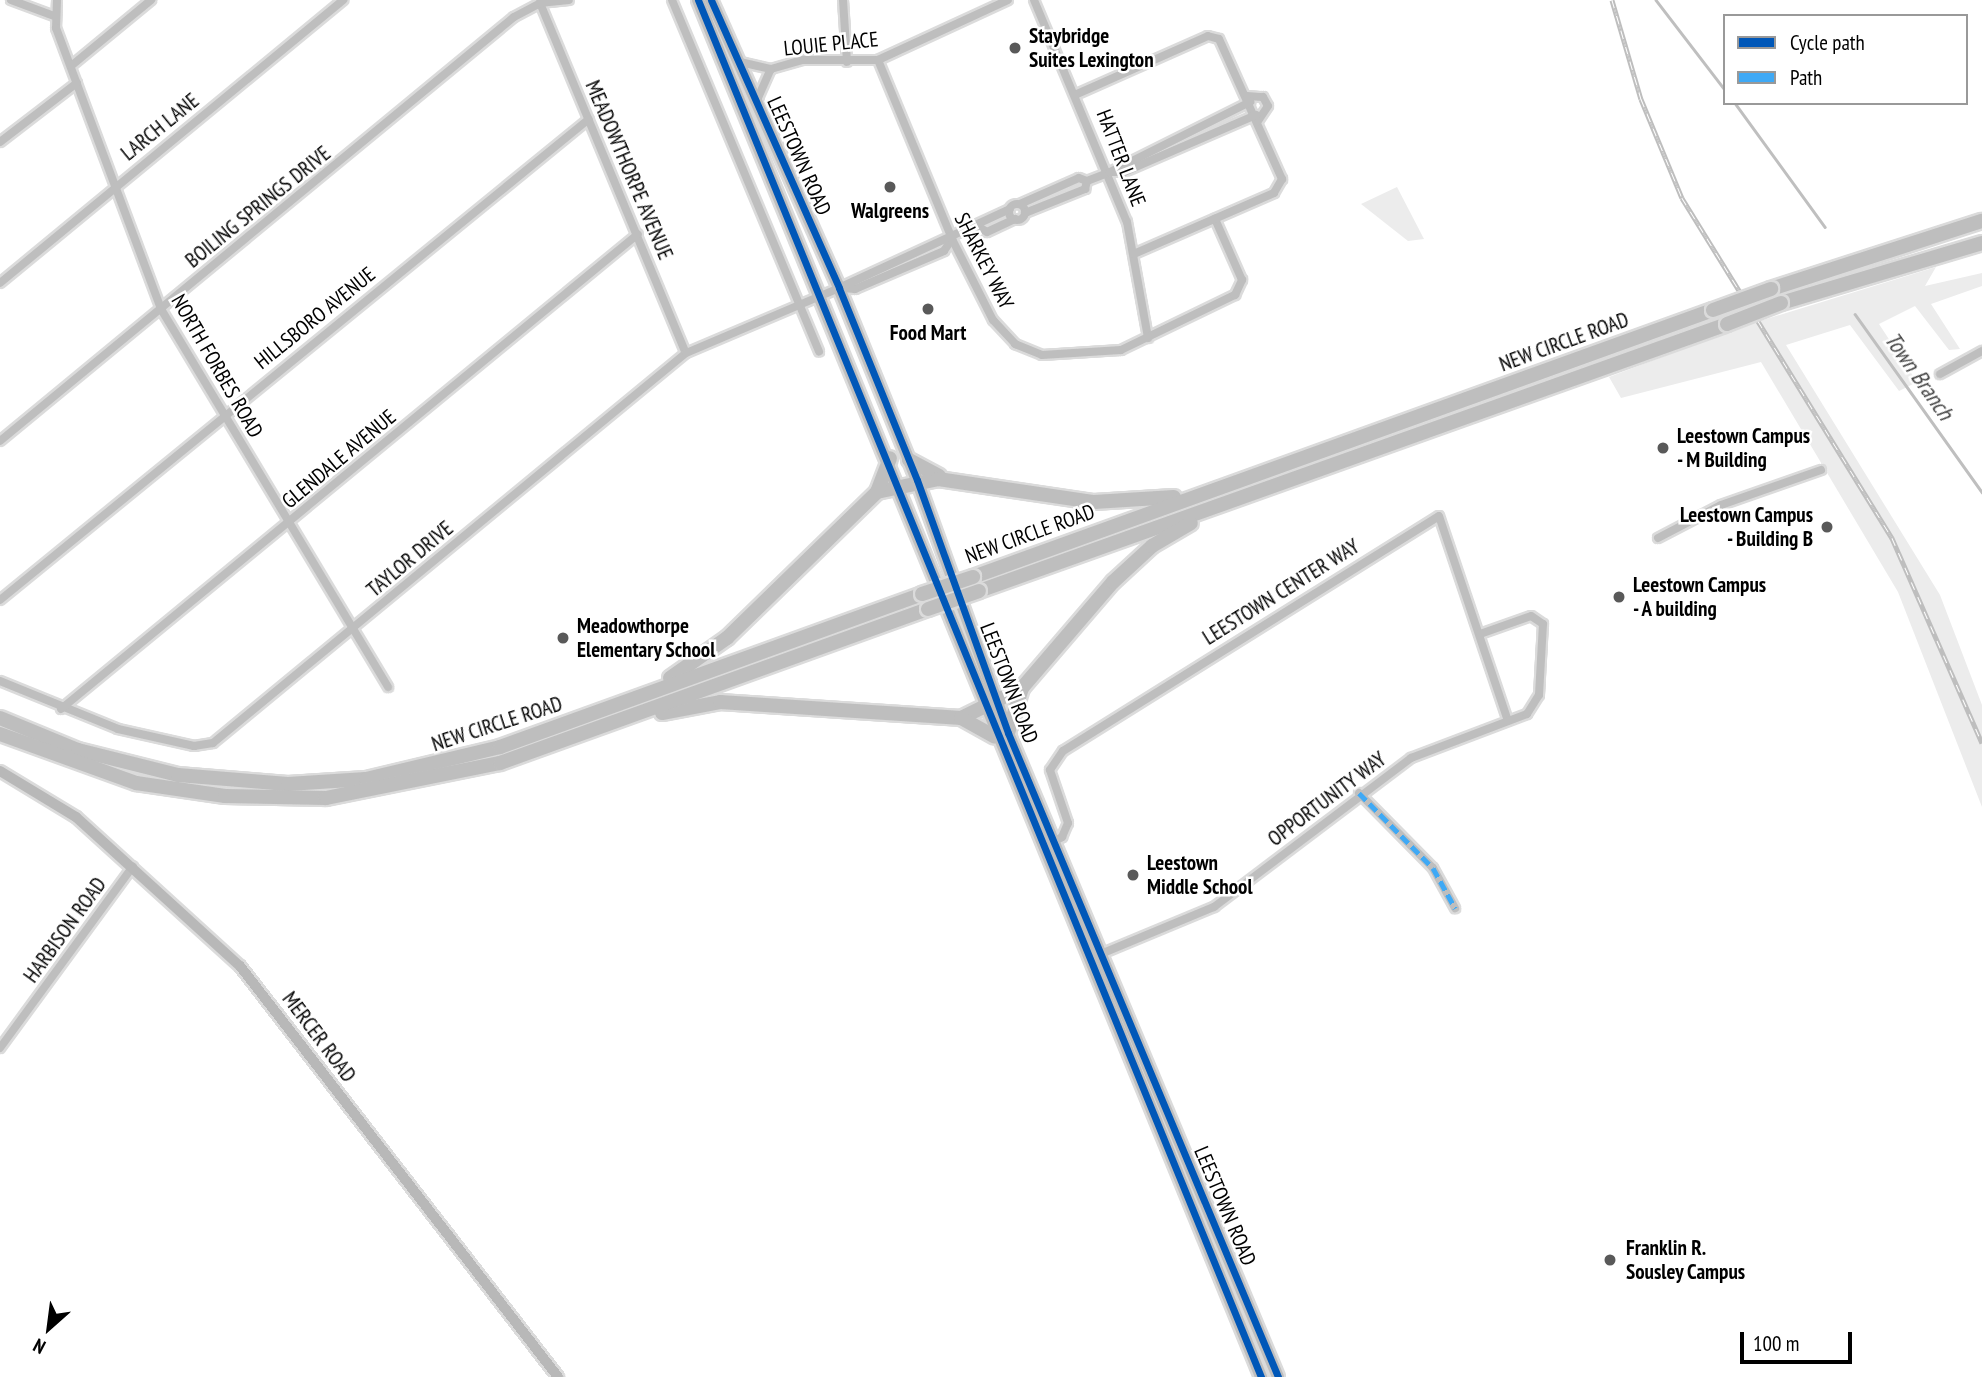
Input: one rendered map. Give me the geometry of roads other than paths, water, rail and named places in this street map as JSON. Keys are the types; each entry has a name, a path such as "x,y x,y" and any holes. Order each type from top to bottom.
{"highway":[{"path":"1921,237 1982,210"},
{"name":"NEW CIRCLE ROAD","path":"0,734 136,783 284,799 438,781 600,728 928,609 976,584 1200,494 1771,289 1921,237 1982,221"},
{"name":"NEW CIRCLE ROAD","path":"0,718 78,750 145,768 288,784 442,765 589,715 922,594 976,584 1226,503 1781,303 1982,243"},
{"path":"1952,250 1982,251"},
{"path":"589,715 684,671 715,649 877,492 890,458"},
{"path":"909,460 950,480"},
{"path":"877,492 917,480 950,480 1094,502 1200,494"},
{"path":"600,728 720,702 961,718 1001,734 1022,688 1140,555 1226,503"},
{"path":"961,718 1022,688"}],"main road":[{"name":"LEESTOWN ROAD","path":"698,0 823,293 1046,845 1085,958 1261,1377"},
{"name":"LEESTOWN ROAD","path":"711,0 839,288 917,480 989,705"},
{"name":"LEESTOWN ROAD","path":"1046,845 1100,955 1278,1377"}],"street":[{"path":"10,0 54,16"},
{"name":"NORTH FORBES ROAD","path":"57,0 54,16 161,309 388,687"},
{"path":"71,66 151,0"},
{"name":"LARCH LANE","path":"0,283 343,0"},
{"name":"BOILING SPRINGS DRIVE","path":"0,441 514,17 540,1 569,0"},
{"path":"672,0 819,351"},
{"path":"843,0 847,62"},
{"name":"LOUIE PLACE","path":"735,58 771,69 803,60 878,60 1008,0"},
{"name":"HATTER LANE","path":"1034,0 1110,172 1134,254 1149,338"},
{"name":"MEADOWTHORPE AVENUE","path":"540,1 686,353"},
{"path":"1077,94 1208,36 1223,42 1257,118 1280,184 1215,219 1134,254"},
{"name":"SHARKEY WAY","path":"878,60 952,239 993,320 1015,344 1071,356 1122,350 1240,290 1242,280 1215,219"},
{"name":"LOUIE PLACE","path":"757,104 757,92 771,69"},
{"path":"1,139 77,83"},
{"path":"839,288 932,242 952,239 979,228 1010,209 1079,178 1087,181 1110,172 1249,99 1263,97 1268,106 1257,118 1124,173 1110,172"},
{"name":"HILLSBORO AVENUE","path":"0,600 589,119"},
{"path":"979,228 987,232 1086,189 1087,181"},
{"path":"1020,204 1025,214"},
{"path":"1010,209 1015,219"},
{"name":"GLENDALE AVENUE","path":"61,709 638,233"},
{"path":"839,288 855,289 944,251 952,239"},
{"name":"TAYLOR DRIVE","path":"0,681 61,709 167,740 214,743 686,353 797,303 839,288"},
{"path":"1940,374 1982,351"},
{"path":"1658,538 1721,505 1821,470"},
{"name":"LEESTOWN CENTER WAY","path":"1046,845 1068,823 1050,770 1063,751 1439,516 1508,721"},
{"name":"OPPORTUNITY WAY","path":"1085,958 1100,955 1214,907 1359,793 1410,758 1527,714 1539,695 1545,631 1531,616 1480,634"},
{"name":"MERCER ROAD","path":"0,771 57,802 133,866 240,966 552,1375"},
{"path":"1359,793 1433,868 1455,908"},
{"name":"HARBISON ROAD","path":"0,1048 133,866"}],"waterway":[{"name":"Town Branch","path":"1656,0 1723,87"},
{"name":"Town Branch","path":"1736,105 1825,227"},
{"name":"Town Branch","path":"1855,314 1982,492"}],"railway":[{"path":"1612,0 1641,99 1682,198 1892,538 1982,743"}],"place":[{"name":"Staybridge Suites Lexington","path":"1015,48"},
{"name":"Walgreens","path":"890,187"},
{"name":"Food Mart","path":"928,309"},
{"name":"Leestown Campus - M Building","path":"1663,448"},
{"name":"Leestown Campus - Building B","path":"1827,527"},
{"name":"Leestown Campus - A building","path":"1619,597"},
{"name":"Meadowthorpe Elementary School","path":"563,638"},
{"name":"Leestown Middle School","path":"1133,875"},
{"name":"Franklin R. Sousley Campus","path":"1610,1260"}]}
